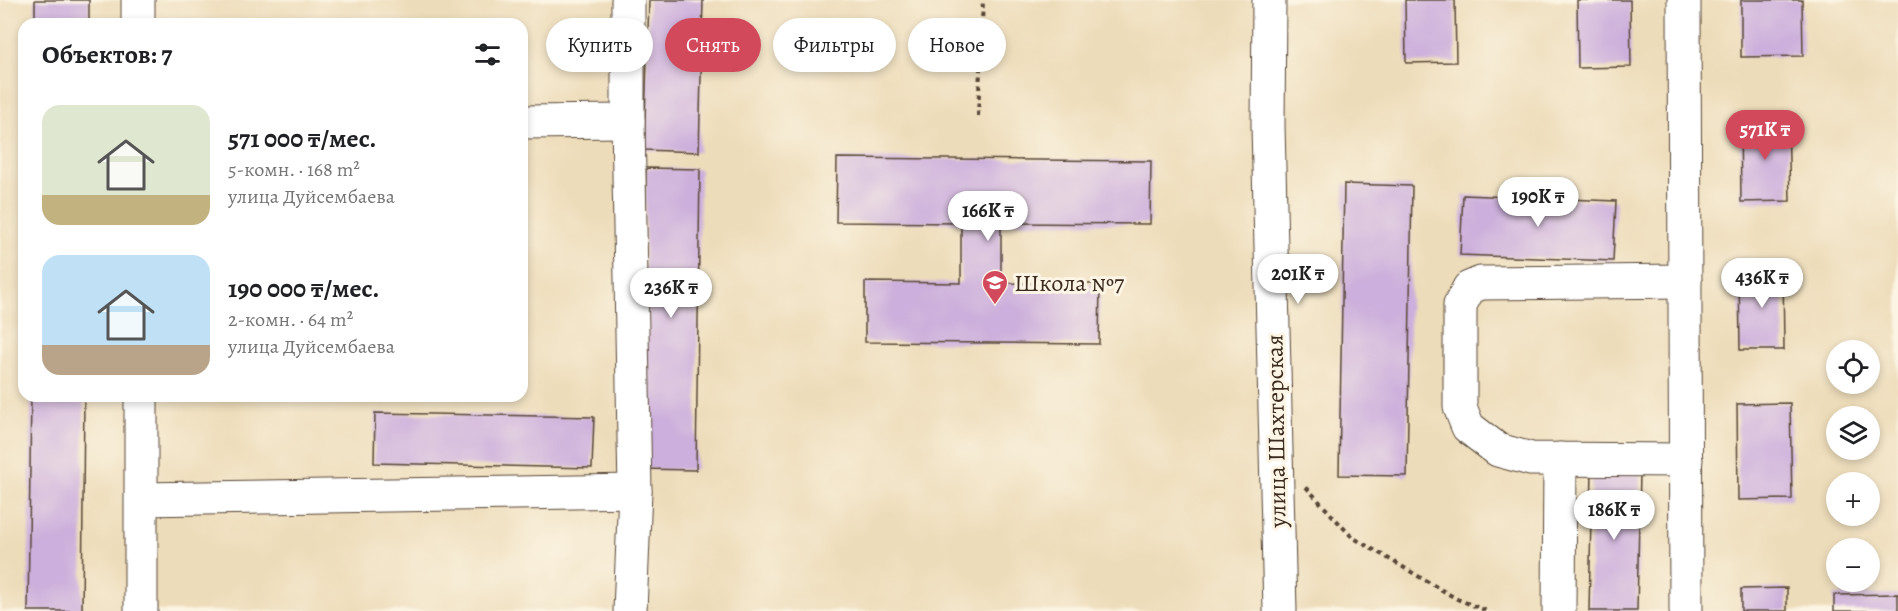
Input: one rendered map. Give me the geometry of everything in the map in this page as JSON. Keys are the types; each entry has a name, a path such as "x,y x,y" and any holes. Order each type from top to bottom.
{"street":[{"path":"138,0 138,18"},
{"path":"628,0 635,491 630,611"},
{"name":"улица Шахтерская","path":"1269,0 1268,126 1280,611"},
{"path":"1684,0 1686,611"},
{"path":"528,122 628,121"},
{"path":"1685,281 1480,283 1469,288 1460,305 1460,407 1468,427 1497,450 1531,459 1686,460"},
{"path":"141,402 141,611"},
{"path":"1559,611 1560,459"},
{"path":"142,499 635,491"}],"path":[{"path":"978,116 983,0"},
{"path":"1276,452 1352,537 1457,598 1487,611"}],"building":[{"path":"35,0 89,0 89,18 35,18"},
{"path":"649,0 703,0 703,18 665,18 665,72 701,72 699,152 644,150 647,72 653,72 653,18 648,18"},
{"path":"1405,0 1455,0 1456,62 1406,63"},
{"path":"1577,0 1630,0 1631,67 1578,68"},
{"path":"1741,0 1802,0 1803,56 1741,57"},
{"path":"1788,119 1790,201 1741,202 1740,120"},
{"path":"837,158 1151,161 1150,224 1001,223 1001,283 1100,284 1099,344 865,342 865,282 961,283 961,223 836,222"},
{"path":"646,168 700,169 696,470 642,469"},
{"path":"1344,184 1412,186 1407,476 1339,475"},
{"path":"1463,195 1616,201 1613,261 1460,255"},
{"path":"1783,268 1784,350 1740,350 1739,269"},
{"path":"31,402 84,402 82,611 28,611"},
{"path":"1790,403 1792,499 1738,500 1737,404"},
{"path":"375,413 594,417 592,468 374,463"},
{"path":"1592,470 1640,472 1637,611 1589,611"},
{"path":"1787,588 1787,611 1741,611 1741,589"},
{"path":"1898,594 1898,611 1834,611 1834,595"}],"place":[{"name":"Школа №7","path":"995,306"}]}
